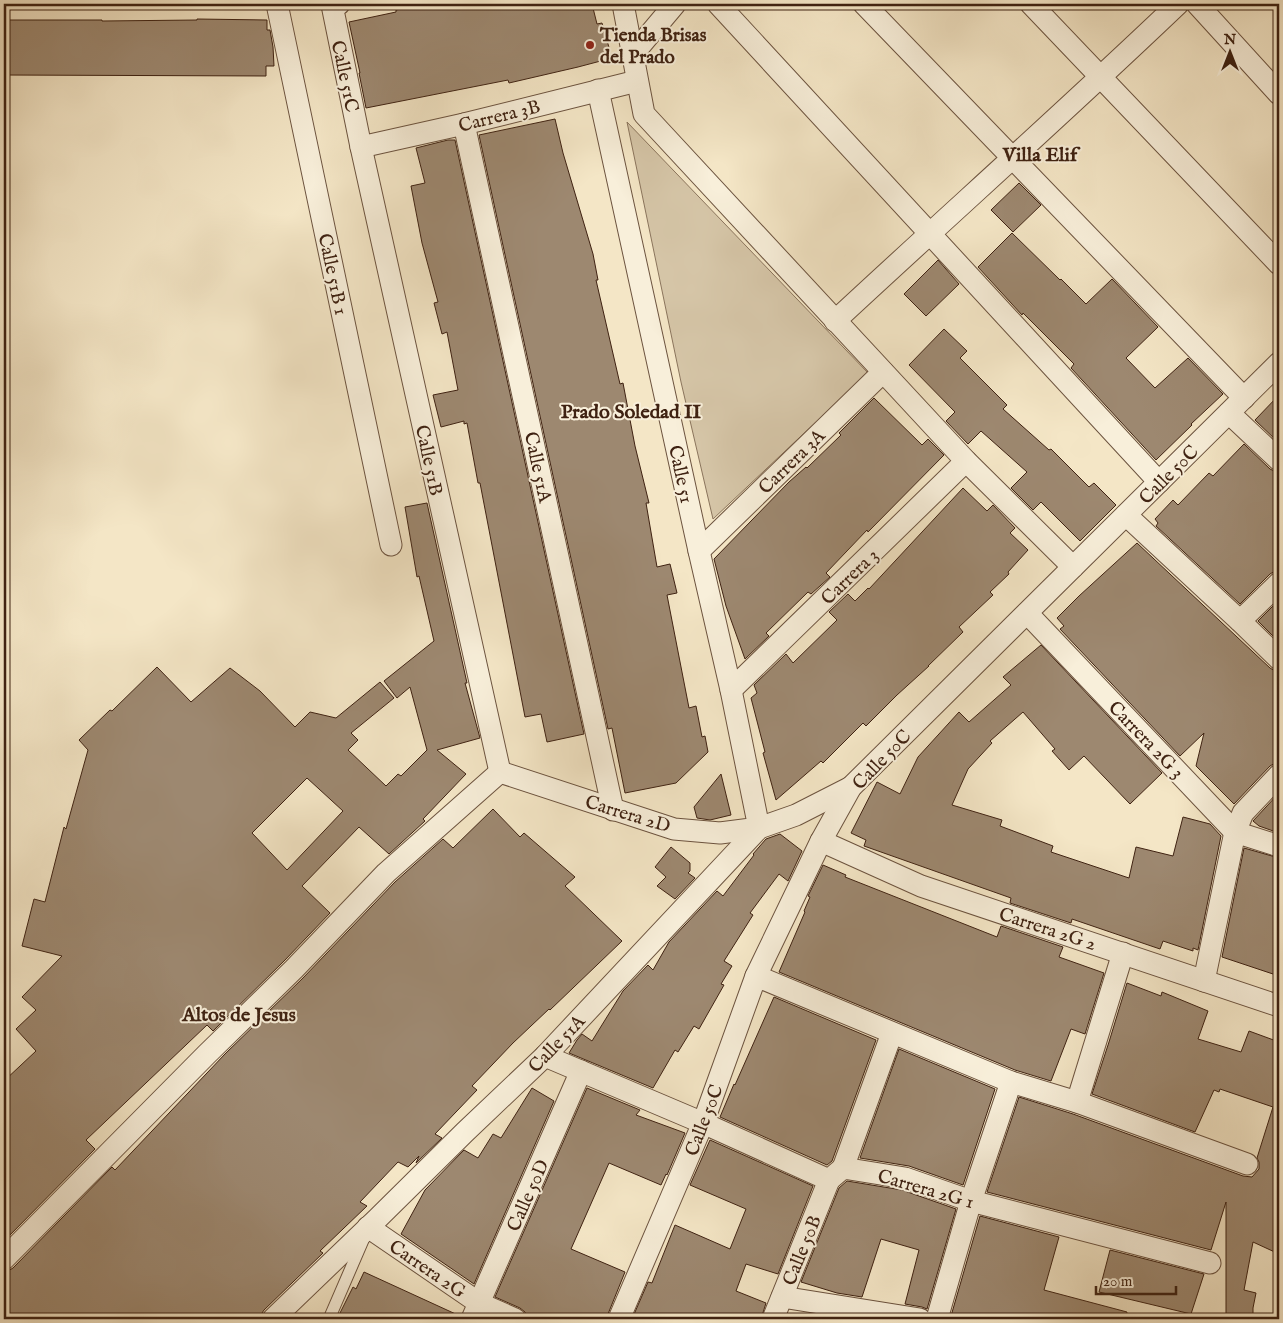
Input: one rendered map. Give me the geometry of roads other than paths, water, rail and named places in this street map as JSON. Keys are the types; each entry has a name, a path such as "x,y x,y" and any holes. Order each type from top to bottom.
{"street":[{"name":"Calle 51B 1","path":"277,4 391,545"},
{"path":"623,4 644,114 966,461 1073,567"},
{"path":"633,54 675,4"},
{"path":"718,4 1159,482"},
{"path":"864,4 1012,158 1237,406 1279,460"},
{"path":"1031,4 1279,264"},
{"path":"835,321 1102,77 1178,4"},
{"path":"1197,4 1279,94"},
{"name":"Calle 51C","path":"336,5 361,147"},
{"name":"Carrera 3B","path":"361,147 464,124 637,81"},
{"name":"Calle 51","path":"598,90 760,828"},
{"name":"Calle 51A","path":"464,124 613,810"},
{"name":"Calle 51B","path":"361,147 500,772"},
{"name":"Calle 50C","path":"619,1319 703,1123 756,976 821,841 851,787 1279,363"},
{"name":"Carrera 3A","path":"699,550 883,372"},
{"name":"Carrera 3","path":"731,690 966,461"},
{"path":"1126,516 1279,659"},
{"path":"1240,621 1279,583"},
{"name":"Carrera 2G 3","path":"1027,613 1235,832 1279,846"},
{"path":"4,1259 294,969 386,873 500,772"},
{"name":"Carrera 2D","path":"500,772 674,829 720,833 760,828"},
{"path":"1204,981 1235,832 1243,813 1279,775"},
{"name":"Calle 51A","path":"273,1319 545,1056 760,828 796,815 851,787"},
{"name":"Carrera 2G 2","path":"821,841 921,886 1279,1006"},
{"path":"1077,1102 1123,953"},
{"path":"756,976 1011,1082 1077,1102 1247,1164"},
{"name":"Calle 50B","path":"773,1319 836,1174 892,1033"},
{"name":"Carrera 2G 1","path":"545,1056 703,1123 836,1174 905,1178 971,1201 1210,1263"},
{"name":"Calle 50D","path":"476,1311 581,1071"},
{"path":"937,1319 971,1201 1011,1082"},
{"name":"Carrera 2G","path":"368,1228 476,1311 515,1319"},
{"path":"782,1297 920,1319"}],"lane":[{"path":"329,1319 368,1228"}],"place":[{"name":"Tienda Brisas del Prado","path":"590,45"}],"district":[{"name":"Villa Elif","path":"1040,154"},
{"name":"Prado Soledad II","path":"631,411"},
{"name":"Altos de Jesus","path":"239,1014"}]}
